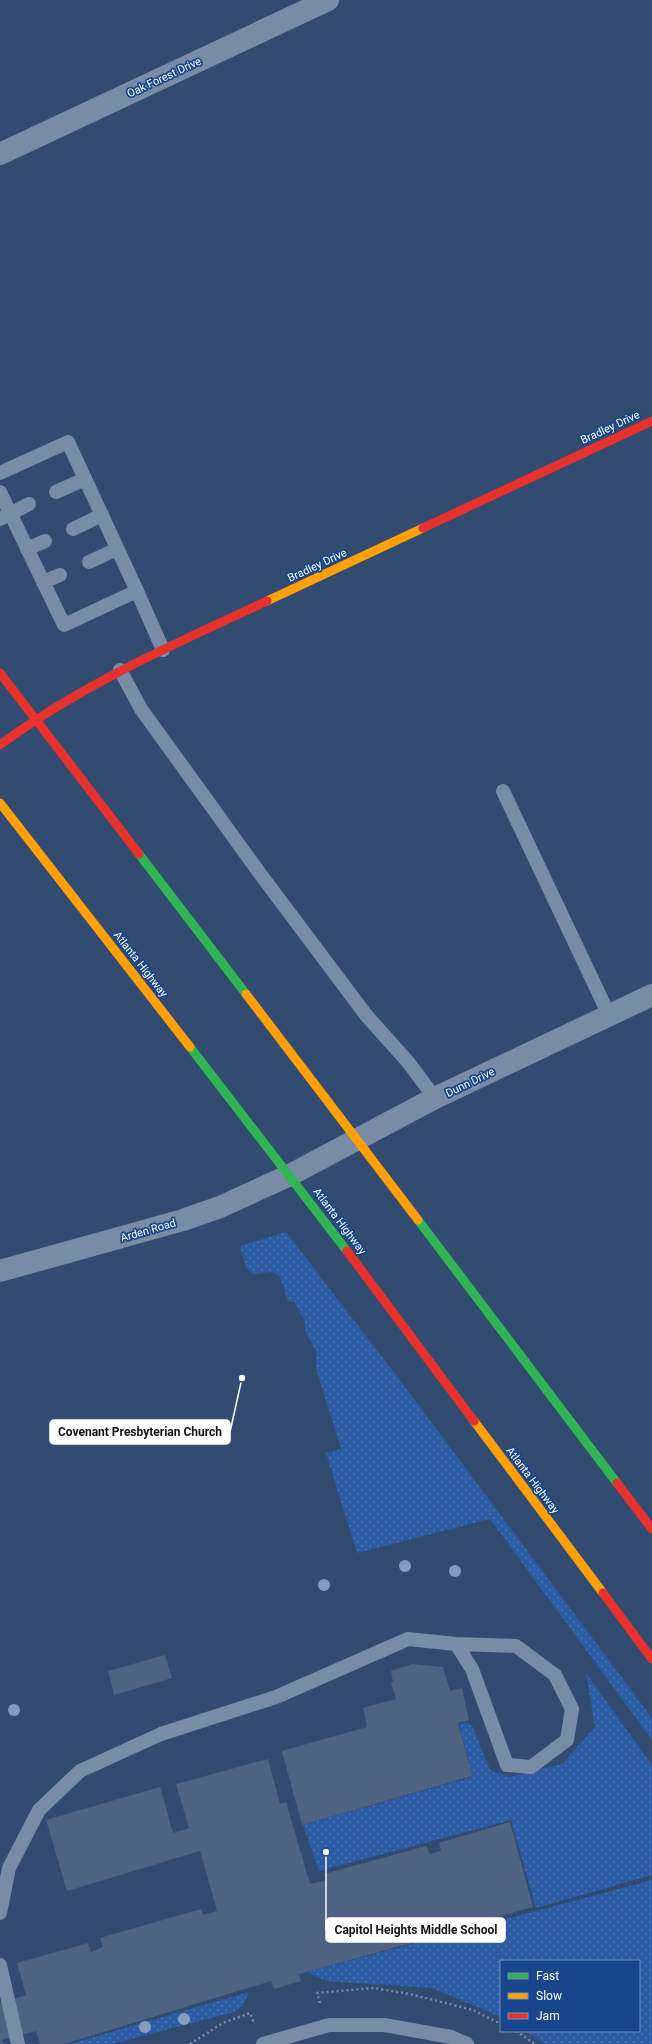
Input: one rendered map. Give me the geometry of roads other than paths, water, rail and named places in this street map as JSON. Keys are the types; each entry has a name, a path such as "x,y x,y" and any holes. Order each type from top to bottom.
{"main road":[{"name":"Bradley Drive","path":"0,745 34,719 120,670 652,421"},
{"path":"0,673 358,1140 652,1529"},
{"name":"Atlanta Highway","path":"0,803 290,1175 652,1659"}],"street":[{"name":"Oak Forest Drive","path":"0,154 328,0"},
{"name":"Dunn Drive","path":"290,1175 435,1098 652,995"},
{"name":"Arden Road","path":"0,1271 183,1220 220,1207 290,1175"}],"lane":[{"path":"0,473 68,442 163,650"},
{"path":"56,492 85,479"},
{"path":"0,492 5,516 27,549 64,625 137,591"},
{"path":"5,516 28,504"},
{"path":"73,529 102,515"},
{"path":"27,549 45,541"},
{"path":"89,562 117,549"},
{"path":"43,582 60,575"},
{"path":"120,670 141,709 261,875 366,1014 408,1062 435,1098"},
{"path":"503,791 609,1015"},
{"path":"0,1913 9,1868 39,1810 80,1771 161,1734 276,1697 408,1639 456,1644 516,1646 555,1675 572,1709 567,1740 531,1767 507,1765 472,1669 456,1644"},
{"path":"0,1965 18,2044"},
{"path":"264,2044 328,2025 384,2025 451,2037 467,2044"}],"place":[{"name":"Covenant Presbyterian Church","path":"242,1378"},
{"name":"Capitol Heights Middle School","path":"326,1852"}]}
